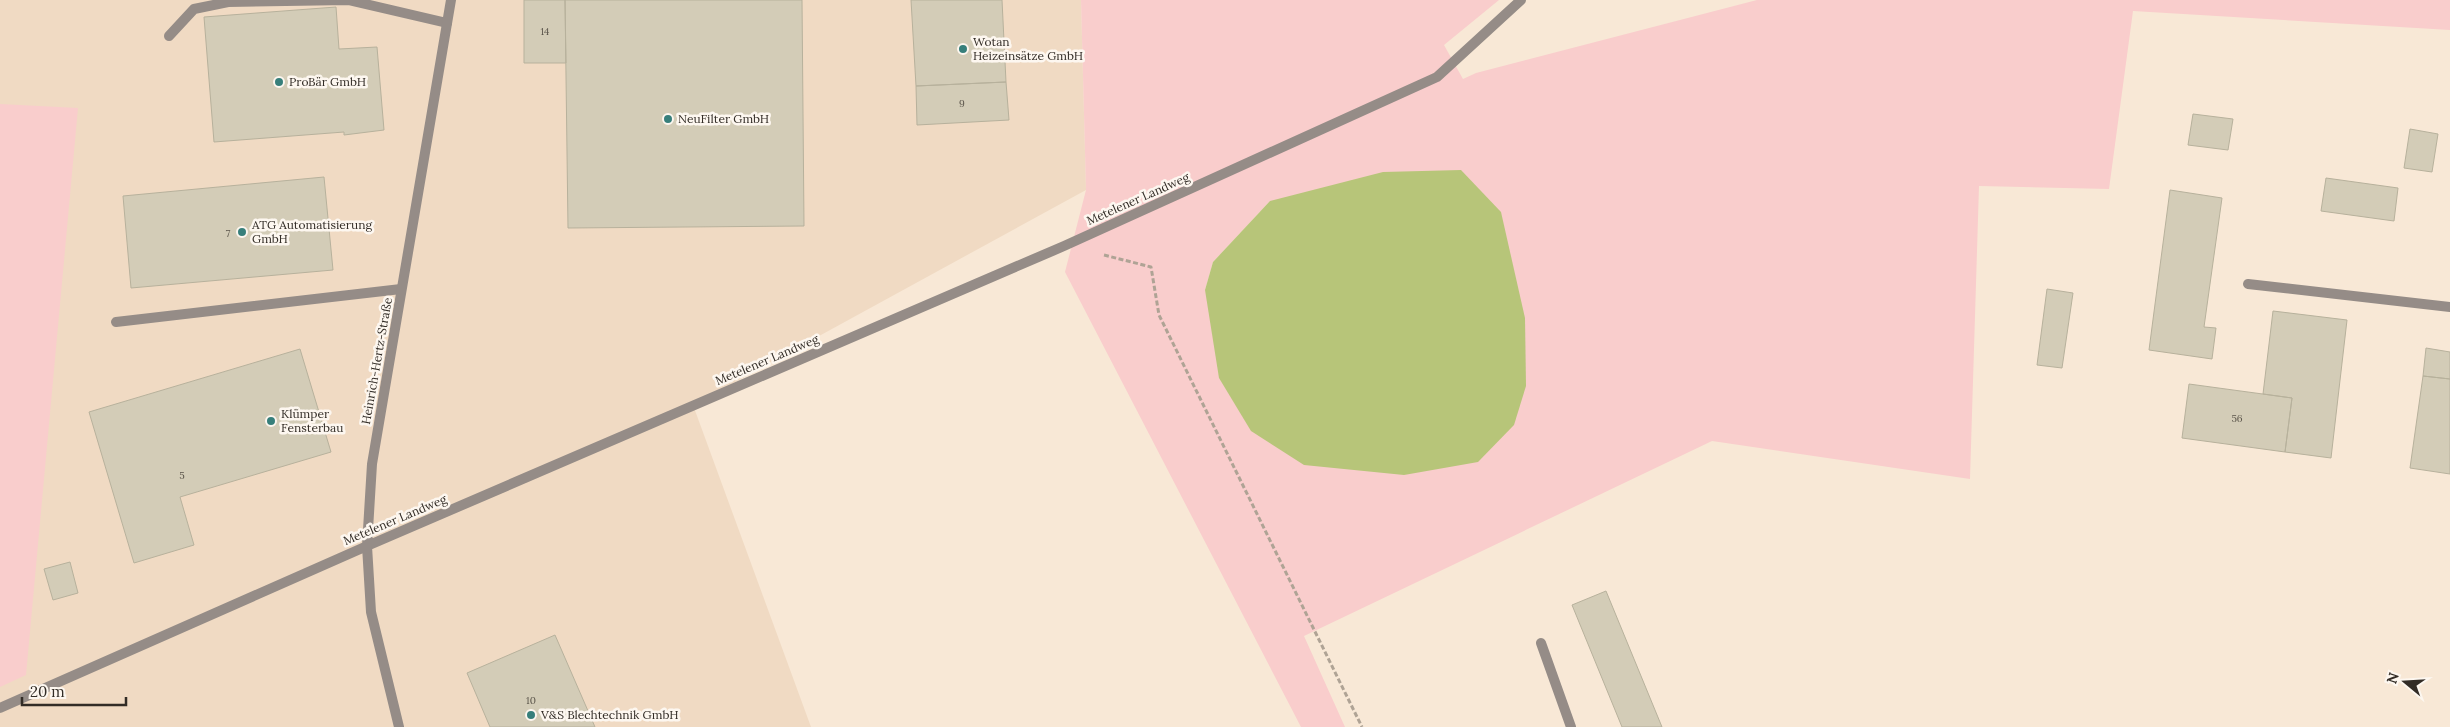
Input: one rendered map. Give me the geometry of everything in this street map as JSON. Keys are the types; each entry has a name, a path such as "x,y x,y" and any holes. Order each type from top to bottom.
{"street":[{"path":"169,36 194,9 228,2 348,0 447,23"},
{"name":"Heinrich-Hertz-Straße","path":"399,727 371,612 367,546 372,464 451,0"},
{"name":"Metelener Landweg","path":"0,708 367,546 1064,246 1437,77 1521,0"},
{"path":"2248,284 2450,307"},
{"path":"116,322 402,289"},
{"path":"1541,643 1571,727"}],"path":[{"path":"1103,255 1151,267 1159,316 1362,727"}],"shaded area":[{"path":"0,0 1081,0 1086,190 693,405 811,727 0,727"},
{"path":"1081,0 1499,0 1444,45 1463,79 1476,73 1757,0 2450,0 2450,30 2133,11 2109,189 1979,186 1970,479 1712,441 1304,636 1345,727 1301,727 1065,272 1086,190","holes":["1270,201 1205,290 1213,262"]},
{"path":"0,104 78,108 26,675 0,687"},
{"path":"1461,170 1501,212 1525,318 1526,386 1514,425 1478,462 1404,475 1304,465 1251,431 1219,378 1205,290 1213,262 1270,201 1383,172"}],"building":[{"path":"524,0 565,0 566,63 524,63"},
{"path":"565,0 802,0 804,226 568,228"},
{"path":"911,0 1002,0 1006,82 916,86"},
{"path":"336,7 339,49 377,47 384,130 344,135 344,132 214,142 204,17"},
{"path":"1006,82 1009,120 917,125 916,86"},
{"path":"2193,114 2233,119 2228,150 2188,145"},
{"path":"2410,129 2438,134 2432,172 2404,168"},
{"path":"324,177 333,270 131,288 123,196"},
{"path":"2326,178 2398,188 2394,221 2321,211"},
{"path":"2170,190 2222,198 2204,327 2216,328 2212,359 2149,350"},
{"path":"2047,289 2073,293 2062,368 2037,365"},
{"path":"2273,311 2347,320 2331,458 2285,452 2292,398 2263,394"},
{"path":"2426,348 2450,352 2450,379 2423,376"},
{"path":"300,349 331,452 180,497 194,545 134,563 89,412"},
{"path":"2423,376 2450,379 2450,474 2410,468"},
{"path":"2189,384 2292,398 2285,452 2182,438"},
{"path":"70,562 78,593 53,600 44,569"},
{"path":"1606,591 1662,727 1622,727 1572,605"},
{"path":"555,635 595,727 490,727 467,673"}],"place":[{"name":"Wotan Heizeinsätze GmbH","path":"963,49"},
{"name":"ProBär GmbH","path":"279,82"},
{"name":"NeuFilter GmbH","path":"668,119"},
{"name":"ATG Automatisierung GmbH","path":"242,232"},
{"name":"Klümper Fensterbau","path":"271,421"},
{"name":"V&S Blechtechnik GmbH","path":"531,715"}]}
